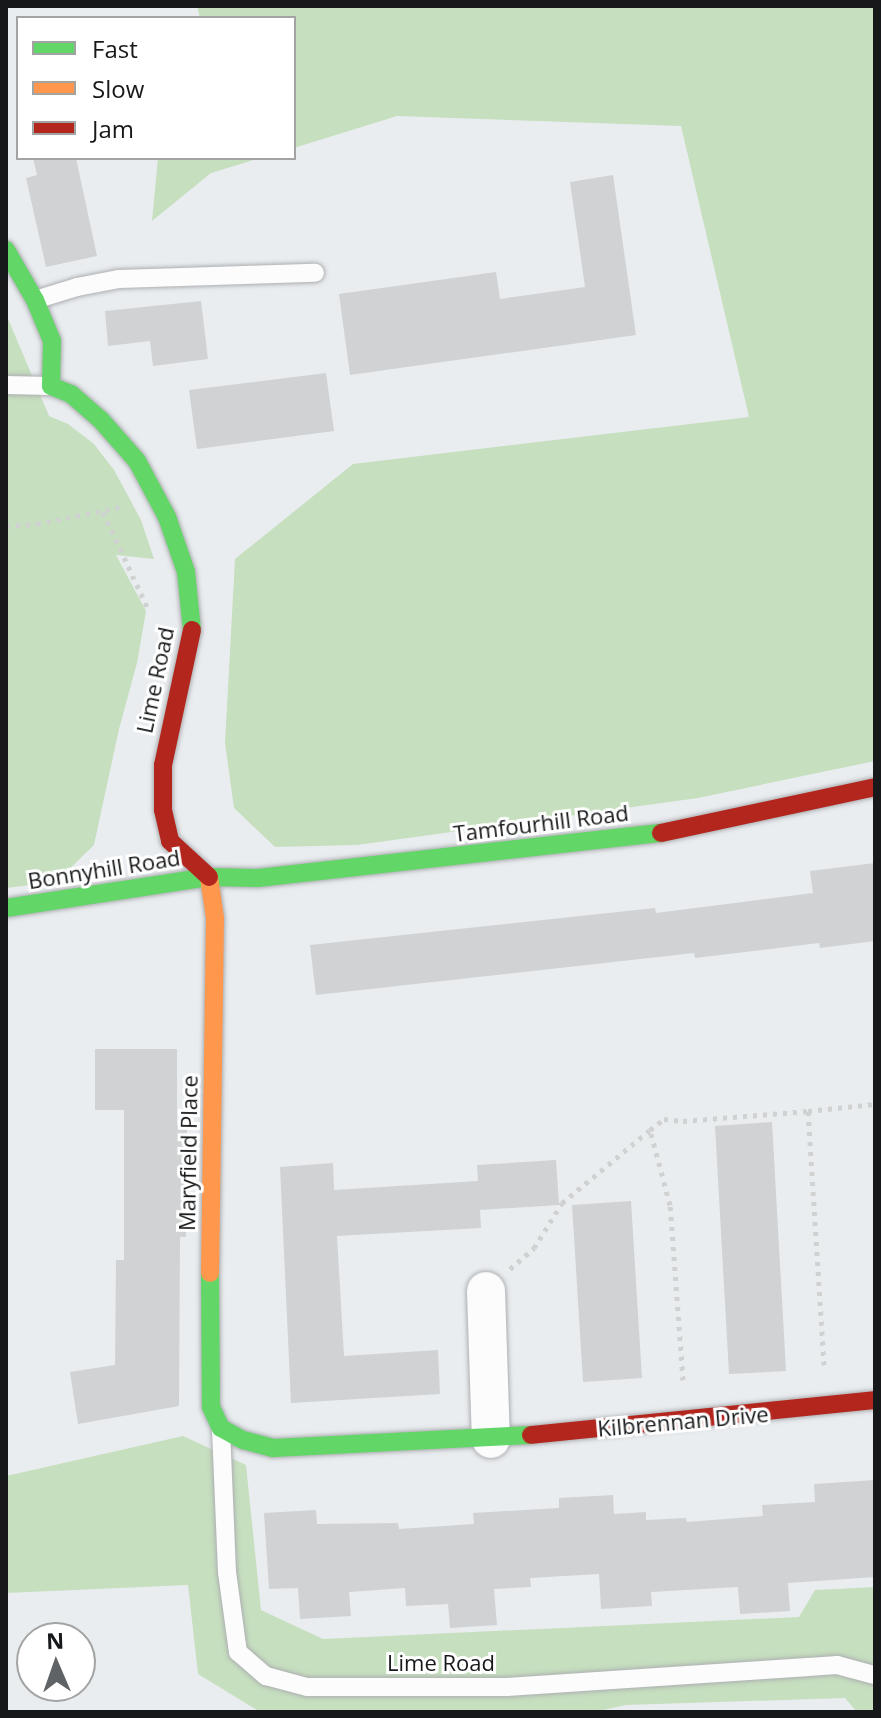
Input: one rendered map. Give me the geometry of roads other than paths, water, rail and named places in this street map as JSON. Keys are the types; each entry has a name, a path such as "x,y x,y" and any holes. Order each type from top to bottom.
{"street":[{"path":"6,250 35,300 52,341 51,386"},
{"name":"Lime Road","path":"51,386 71,394 137,461 167,517 186,572 193,626 163,765 163,810 170,841 209,877"},
{"name":"Tamfourhill Road","path":"209,877 258,878 681,831 875,787"},
{"name":"Bonnyhill Road","path":"6,908 209,877"},
{"name":"Maryfield Place","path":"209,877 215,918 209,1382 211,1407 221,1428"},
{"path":"486,1291 491,1439"},
{"name":"Kilbrennan Drive","path":"221,1428 243,1440 273,1448 491,1439 875,1400"}],"lane":[{"path":"35,300 77,287 119,279 315,273"},
{"path":"6,385 51,386"},
{"name":"Lime Road","path":"221,1428 227,1572 238,1652 266,1676 307,1687 507,1687 837,1665 875,1675"}]}
